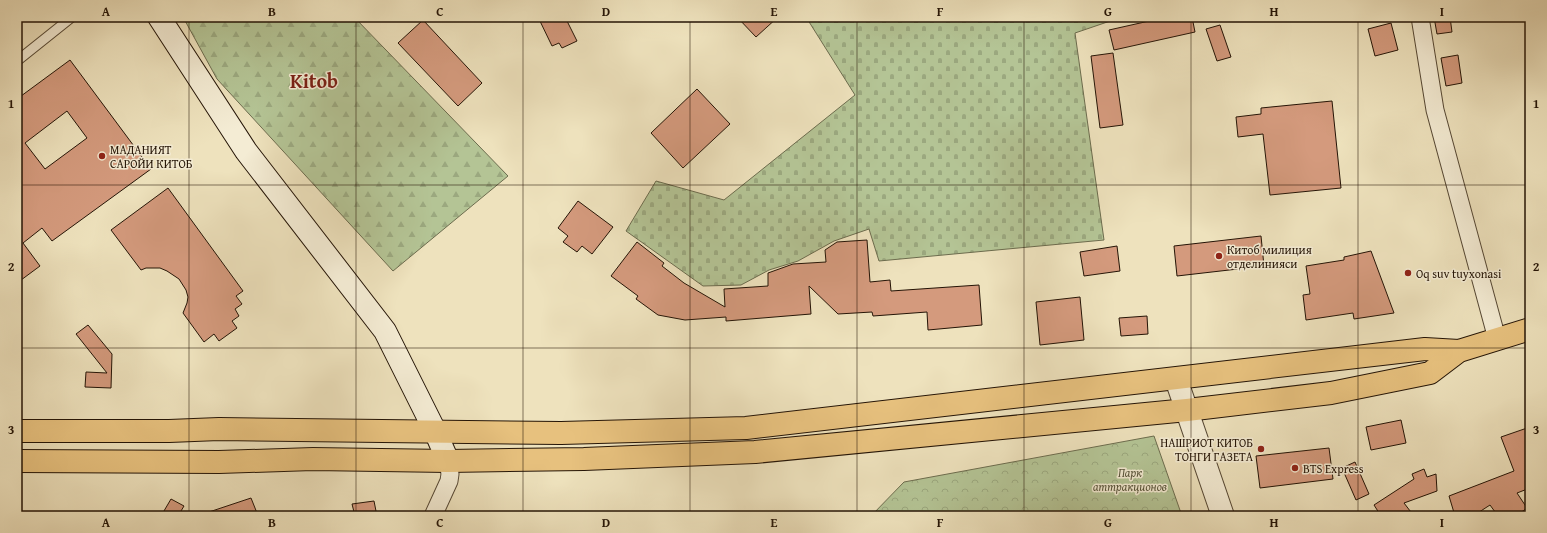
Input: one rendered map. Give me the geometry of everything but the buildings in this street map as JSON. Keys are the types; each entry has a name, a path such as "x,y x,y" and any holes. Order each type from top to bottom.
{"main road":[{"path":"159,17 246,151 385,332 435,431 448,462"},
{"path":"17,431 170,431 219,429 561,433 746,428 1425,350 1459,351 1530,329"},
{"path":"17,461 190,462 313,459 448,462 584,459 755,452 1187,410 1331,393 1430,373 1459,351"},
{"path":"1176,379 1223,516"}],"street":[{"path":"1420,17 1435,110 1497,339"},
{"path":"433,516 449,481 450,474 448,462"}],"lane":[{"path":"17,61 72,17"}],"green space":[{"path":"183,17 354,17 508,176 393,271 217,79"},
{"path":"806,17 1122,17 1075,33 1104,240 879,261 869,229 834,241 798,261 769,270 741,285 703,286 626,231 656,181 724,200 855,95"},
{"name":"Парк аттракционов","path":"1154,436 1182,516 871,516 904,482"}],"place":[{"name":"МАДАНИЯТ САРОЙИ КИТОБ","path":"102,156"},
{"name":"Китоб милиция отделинияси","path":"1219,256"},
{"name":"Oq suv tuyxonasi","path":"1408,273"},
{"name":"НАШРИОТ КИТОБ ТОНГИ ГАЗЕТА","path":"1261,449"},
{"name":"BTS Express","path":"1295,468"}],"district":[{"name":"Kitob","path":"314,80"}]}
